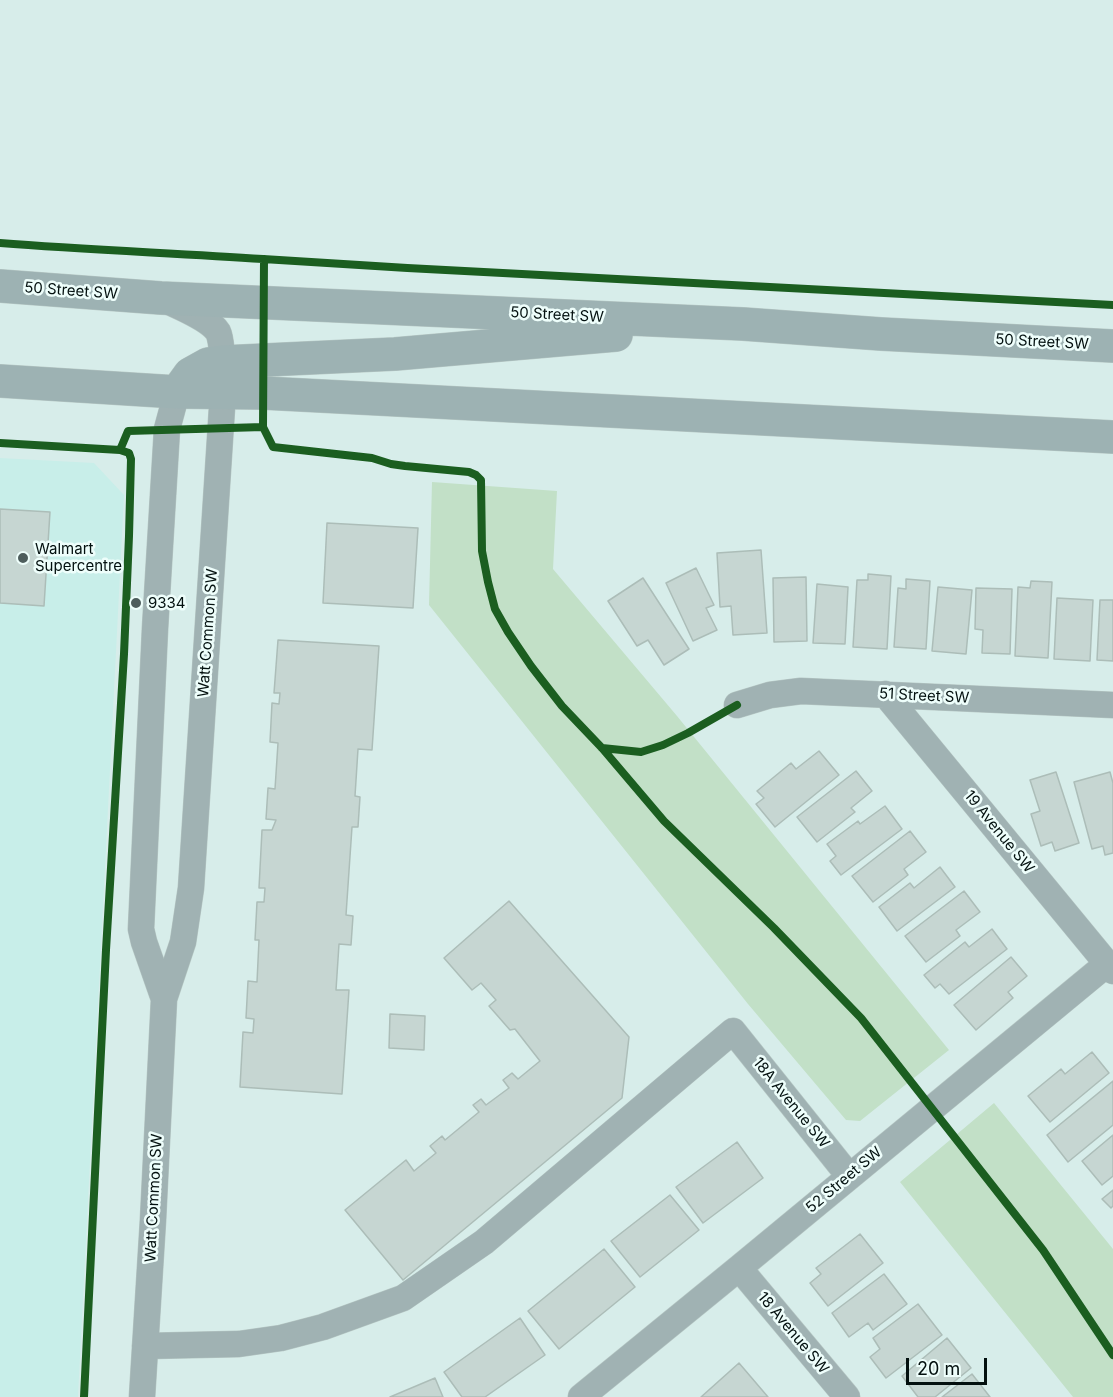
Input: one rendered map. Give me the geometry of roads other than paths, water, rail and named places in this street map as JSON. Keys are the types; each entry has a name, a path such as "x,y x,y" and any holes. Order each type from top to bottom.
{"main road":[{"name":"50 Street SW","path":"0,286 161,298 743,324 1113,346"},
{"path":"0,381 177,392 223,377 395,354 743,324"},
{"path":"223,377 263,393 1113,437"}],"street":[{"name":"Watt Common SW","path":"141,1397 164,999 183,942 191,888 223,377 219,334 210,323 161,298"},
{"name":"Watt Common SW","path":"164,999 141,929 167,429 177,392"},
{"name":"51 Street SW","path":"737,705 770,695 801,691 1113,705"},
{"name":"19 Avenue SW","path":"885,694 1110,967"},
{"name":"52 Street SW","path":"581,1397 849,1176 1110,967"},
{"name":"18A Avenue SW","path":"145,1346 239,1344 281,1338 323,1327 403,1298 484,1242 733,1031 849,1176"},
{"name":"18 Avenue SW","path":"739,1268 847,1397"}],"place":[{"name":"Walmart Supercentre","path":"23,558"},
{"name":"9334","path":"136,603"}]}
